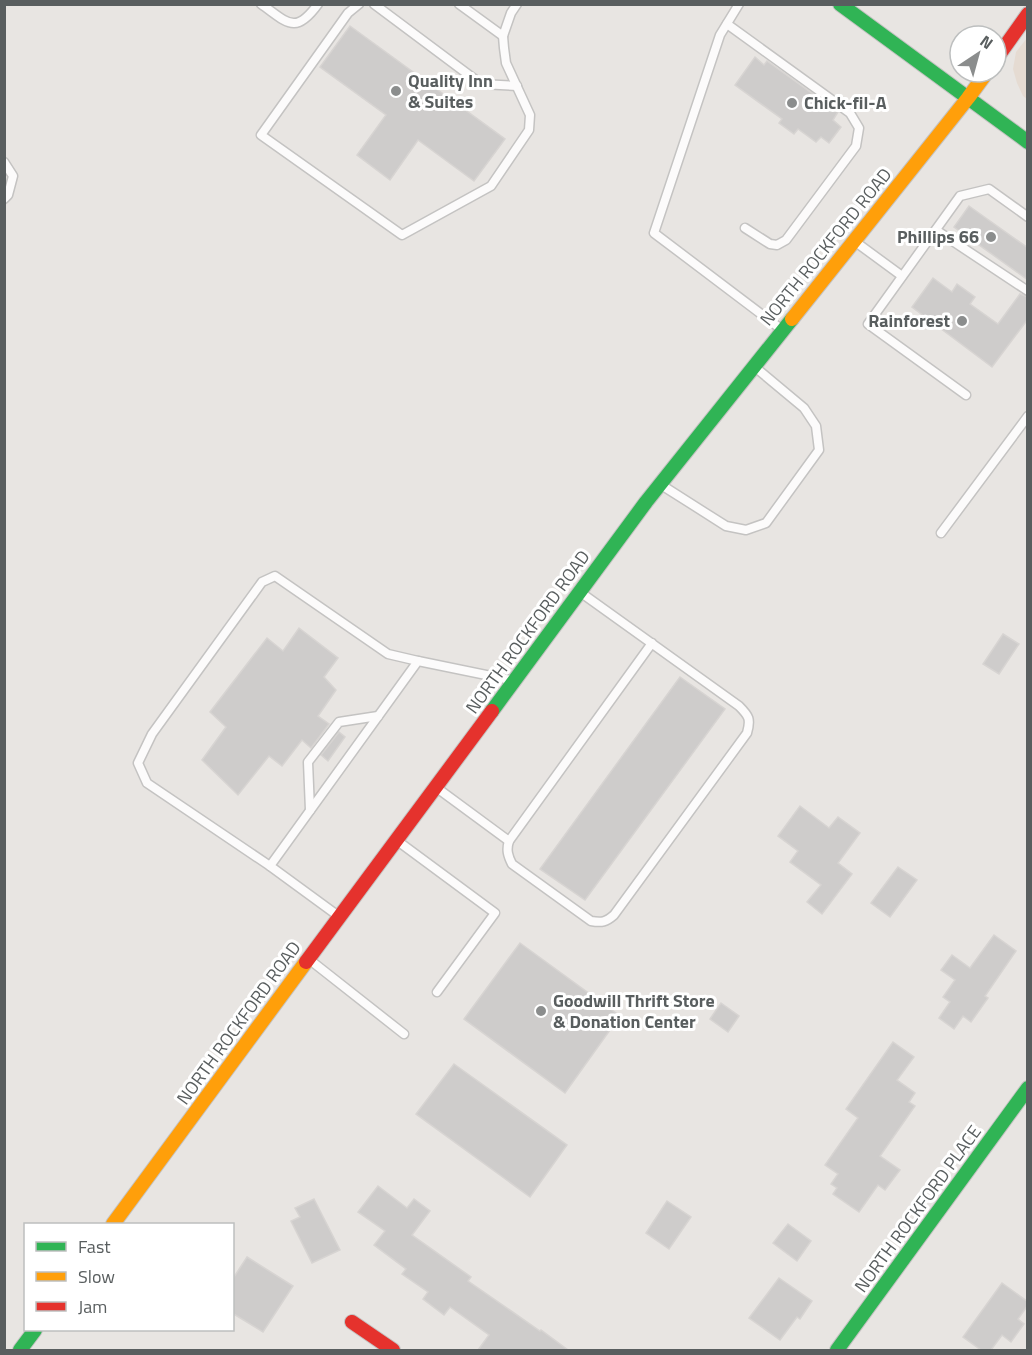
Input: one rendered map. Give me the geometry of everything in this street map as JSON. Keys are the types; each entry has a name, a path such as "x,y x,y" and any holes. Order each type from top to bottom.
{"street":[{"path":"840,4 1028,142"},
{"path":"1008,42 1028,15"},
{"name":"NORTH ROCKFORD ROAD","path":"113,1223 660,484 978,84"},
{"name":"NORTH ROCKFORD PLACE","path":"837,1350 1028,1088"},
{"path":"352,1322 393,1350"},
{"path":"20,1350 34,1331"}],"lane":[{"path":"261,4 294,25 311,15 318,4"},
{"path":"359,4 348,13 261,135 402,235 491,186 529,130 530,115 506,63 504,36 511,13 517,4"},
{"path":"374,4 481,84 517,86"},
{"path":"459,4 504,36"},
{"path":"740,4 720,34 654,233 783,331"},
{"path":"727,24 850,113 859,128 856,146 786,240 777,245 770,244 745,228"},
{"path":"4,162 13,176 8,195 4,199"},
{"path":"966,395 868,324 960,195 989,189 1028,217"},
{"path":"936,230 1028,291"},
{"path":"854,241 902,276"},
{"path":"660,484 726,526 746,530 766,523 819,450 816,426 804,408 754,367"},
{"path":"941,533 1028,416"},
{"path":"340,917 270,866 147,783 138,763 158,724 262,582 275,576 388,654 514,680"},
{"path":"580,592 652,643 739,706 747,714 750,724 740,743 614,915 600,923 591,921 513,864 507,848 509,841 652,643"},
{"path":"270,866 418,661"},
{"path":"310,810 308,762 339,722 378,716"},
{"path":"436,787 509,841"},
{"path":"396,840 495,913 437,992"},
{"path":"309,959 404,1034"}],"shaded area":[{"path":"1027,38 1027,99 1023,96 1013,69 1016,52"}],"building":[{"name":"Quality Inn & Suites","path":"350,26 505,139 474,181 418,140 390,180 357,155 386,115 320,67"},
{"name":"Chick-fil-A","path":"755,57 764,65 767,61 838,112 833,120 841,127 829,143 821,137 816,142 798,129 794,134 779,123 782,119 735,85"},
{"name":"Phillips 66","path":"969,206 1028,248 1028,280 954,227"},
{"name":"Rainforest","path":"933,278 952,292 957,284 975,297 970,304 998,324 1020,294 1028,297 1028,319 992,367 912,307"},
{"path":"299,628 338,658 324,677 336,690 318,716 329,724 311,748 302,740 282,766 269,756 238,795 202,760 226,727 210,712 267,638 283,651"},
{"path":"1003,634 1019,644 999,674 983,664"},
{"path":"680,677 725,709 585,900 540,869"},
{"path":"339,732 345,737 328,761 321,755"},
{"path":"800,806 829,828 838,817 860,833 838,863 852,874 822,914 807,902 821,885 790,862 798,851 778,836"},
{"path":"898,867 917,880 890,917 871,903"},
{"path":"994,935 1016,951 985,996 988,998 971,1022 963,1016 954,1029 939,1018 950,1002 943,997 955,980 941,970 952,955 970,968"},
{"path":"520,943 620,1016 565,1093 464,1019"},
{"path":"721,1003 739,1016 728,1032 710,1019"},
{"path":"893,1042 914,1057 897,1080 915,1093 909,1102 915,1106 880,1156 900,1170 885,1190 878,1185 859,1212 833,1194 837,1188 831,1184 838,1174 825,1165 858,1118 846,1109"},
{"path":"454,1064 567,1145 530,1197 416,1114"},
{"path":"378,1186 407,1208 414,1199 430,1211 412,1235 471,1277 468,1281 568,1350 478,1350 489,1335 450,1307 444,1315 423,1299 428,1292 402,1274 406,1269 374,1245 385,1231 358,1212"},
{"path":"314,1199 340,1250 312,1263 291,1221 300,1217 295,1208"},
{"path":"667,1201 691,1217 669,1249 646,1233"},
{"path":"788,1224 811,1241 797,1261 773,1243"},
{"path":"247,1257 293,1286 263,1332 234,1314 234,1277"},
{"path":"779,1278 812,1301 800,1319 797,1317 780,1340 749,1318"},
{"path":"1002,1283 1028,1302 1018,1319 1024,1324 1011,1342 1002,1335 991,1350 981,1350 963,1337"}],"traffic: fast":[{"path":"840,4 1028,142"},
{"path":"492,711 646,502 792,319"},
{"path":"837,1350 1028,1088"},
{"path":"20,1350 34,1331"}],"traffic: slow":[{"path":"792,319 978,84"},
{"path":"114,1223 306,962"}],"traffic: jam":[{"path":"1008,42 1028,14"},
{"path":"306,962 492,711"},
{"path":"352,1322 393,1350"}],"place":[{"name":"Quality Inn & Suites","path":"396,91"},
{"name":"Chick-fil-A","path":"792,103"},
{"name":"Phillips 66","path":"991,237"},
{"name":"Rainforest","path":"962,321"},
{"name":"Goodwill Thrift Store & Donation Center","path":"541,1011"}]}
